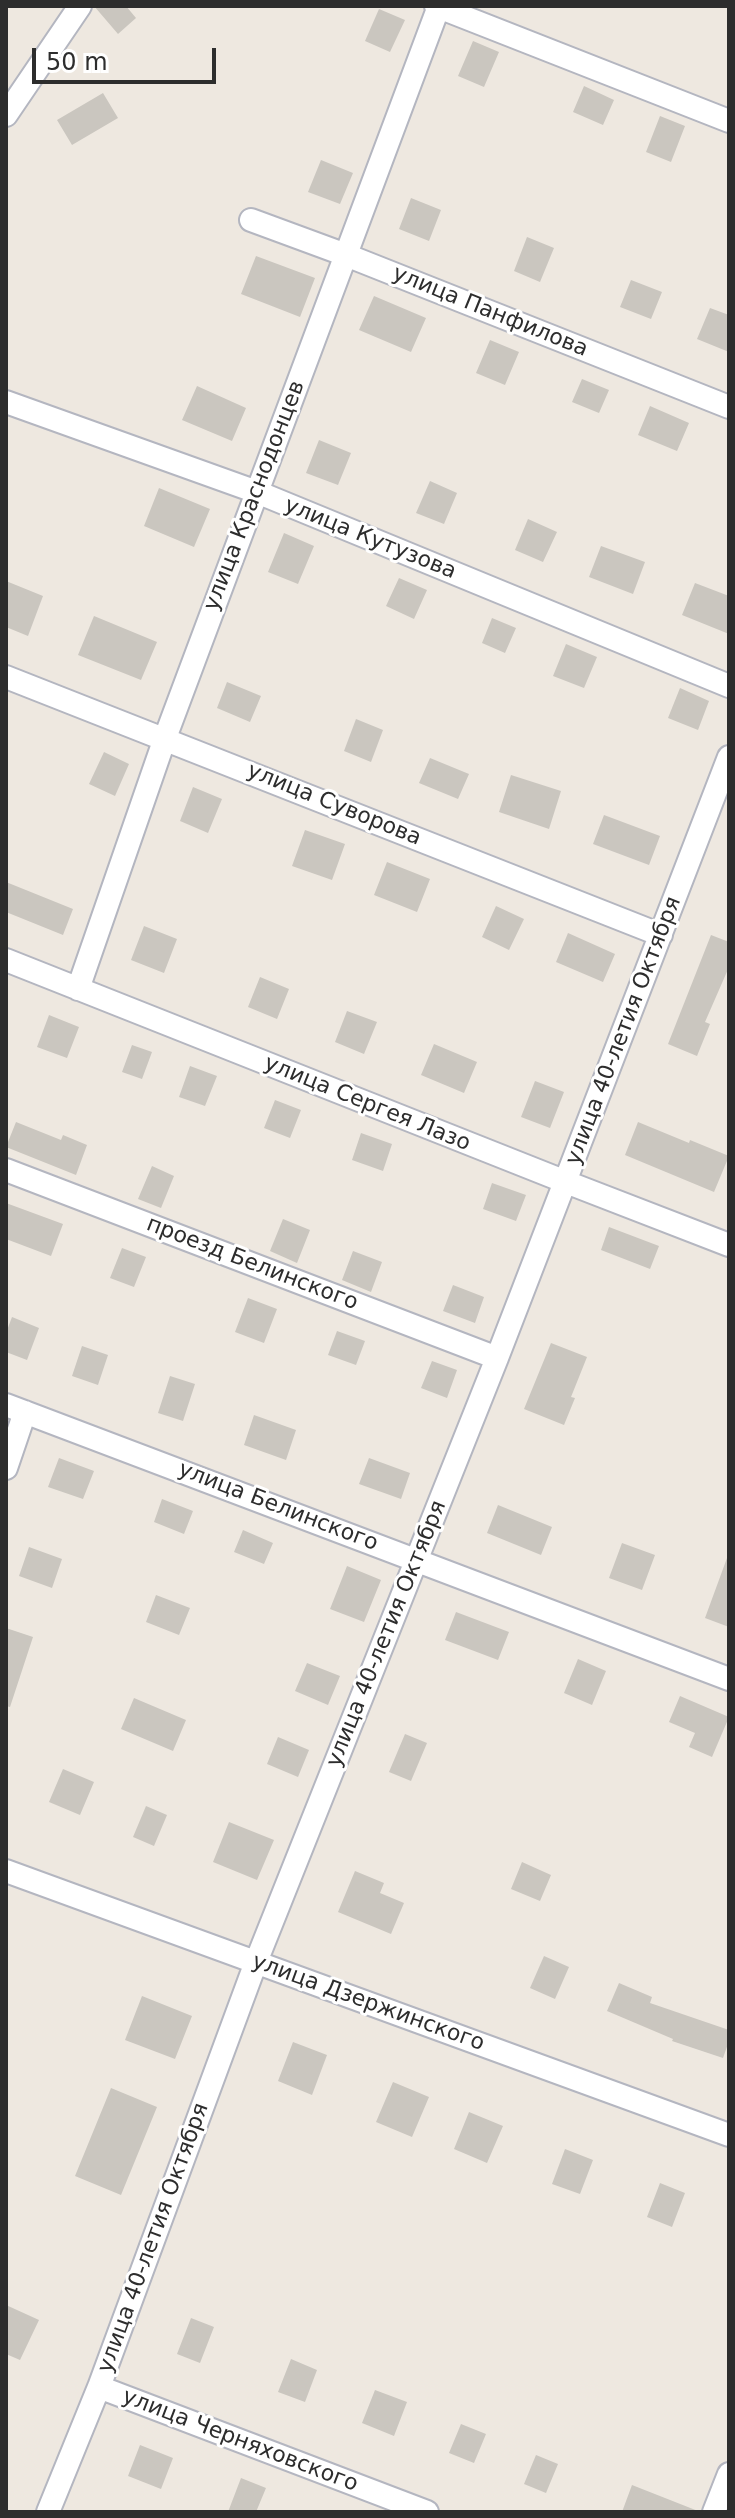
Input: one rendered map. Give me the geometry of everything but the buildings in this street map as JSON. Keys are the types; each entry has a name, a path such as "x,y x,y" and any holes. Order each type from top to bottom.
{"street":[{"path":"6,115 80,6"},
{"path":"438,6 729,121"},
{"name":"улица Краснодонцев","path":"78,989 165,738 438,6"},
{"name":"улица Панфилова","path":"251,220 729,407"},
{"name":"улица Кутузова","path":"6,402 257,492 729,686"},
{"name":"улица Суворова","path":"6,677 661,935"},
{"name":"улица 40-летия Октября","path":"48,2512 99,2387 256,1962 497,1358 729,757"},
{"name":"улица Сергея Лазо","path":"6,960 729,1245"},
{"name":"проезд Белинского","path":"6,1170 497,1358"},
{"path":"6,1468 16,1409"},
{"name":"улица Белинского","path":"16,1409 729,1679"},
{"name":"улица Дзержинского","path":"6,1871 729,2135"},
{"name":"улица Черняховского","path":"99,2387 427,2512"},
{"path":"714,2512 729,2474"}]}
